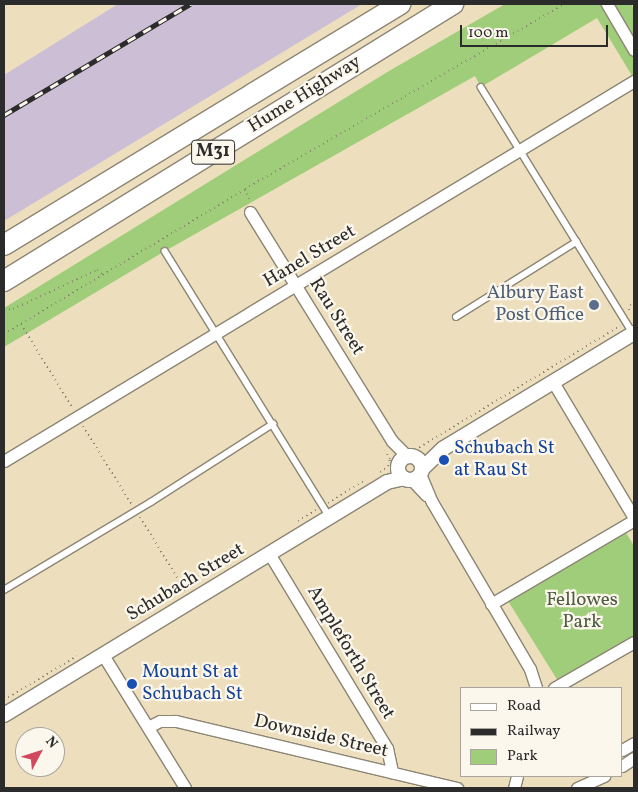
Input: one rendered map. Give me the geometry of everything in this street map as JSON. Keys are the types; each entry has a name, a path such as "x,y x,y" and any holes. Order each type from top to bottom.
{"highway":[{"name":"Hume Highway","path":"4,245 398,4"},
{"name":"Hume Highway","path":"4,281 453,4"},
{"path":"423,22 461,4"}],"street":[{"path":"607,4 634,50"},
{"name":"Hanel Street","path":"4,461 634,81"},
{"name":"Rau Street","path":"250,212 296,286 388,444 410,466 432,502 539,687"},
{"path":"410,466 444,448 553,382 631,329"},
{"path":"491,604 634,519 553,382"},
{"name":"Schubach Street","path":"4,715 270,555 326,512 382,477 410,466"},
{"name":"Ampleforth Street","path":"270,555 387,748 392,772"},
{"path":"556,687 634,642"},
{"path":"103,655 185,788"},
{"name":"Downside Street","path":"148,727 160,721 176,721 457,788"},
{"path":"623,749 634,742"},
{"path":"623,765 634,758"},
{"path":"571,788 586,777"},
{"path":"577,788 602,777"}],"lane":[{"path":"481,87 631,329"},
{"path":"456,317 576,242"},
{"path":"165,251 218,332 326,512"},
{"path":"4,590 273,424"}],"path":[{"path":"4,328 5,333 245,189 564,4"},
{"path":"245,189 250,197 250,212"},
{"path":"4,310 13,309 97,270 103,275"},
{"path":"410,466 415,450 631,329 630,305 634,302"},
{"path":"382,477 390,459 388,444"},
{"path":"298,521 326,512 370,477"},
{"path":"136,510 191,602"},
{"path":"4,700 77,656"}],"shaded area":[{"path":"118,4 362,4 4,221 4,75"}],"green space":[{"path":"505,4 631,4 634,9 634,79 597,18 481,87 475,76 165,251 4,347 4,308 389,71"},
{"name":"Fellowes Park","path":"625,531 634,546 634,636 558,681 508,601"}],"railway":[{"path":"4,115 190,4"}],"place":[{"name":"Albury East Post Office","path":"594,305"},
{"name":"Schubach St at Rau St","path":"444,460"},
{"name":"Mount St at Schubach St","path":"132,684"}]}
